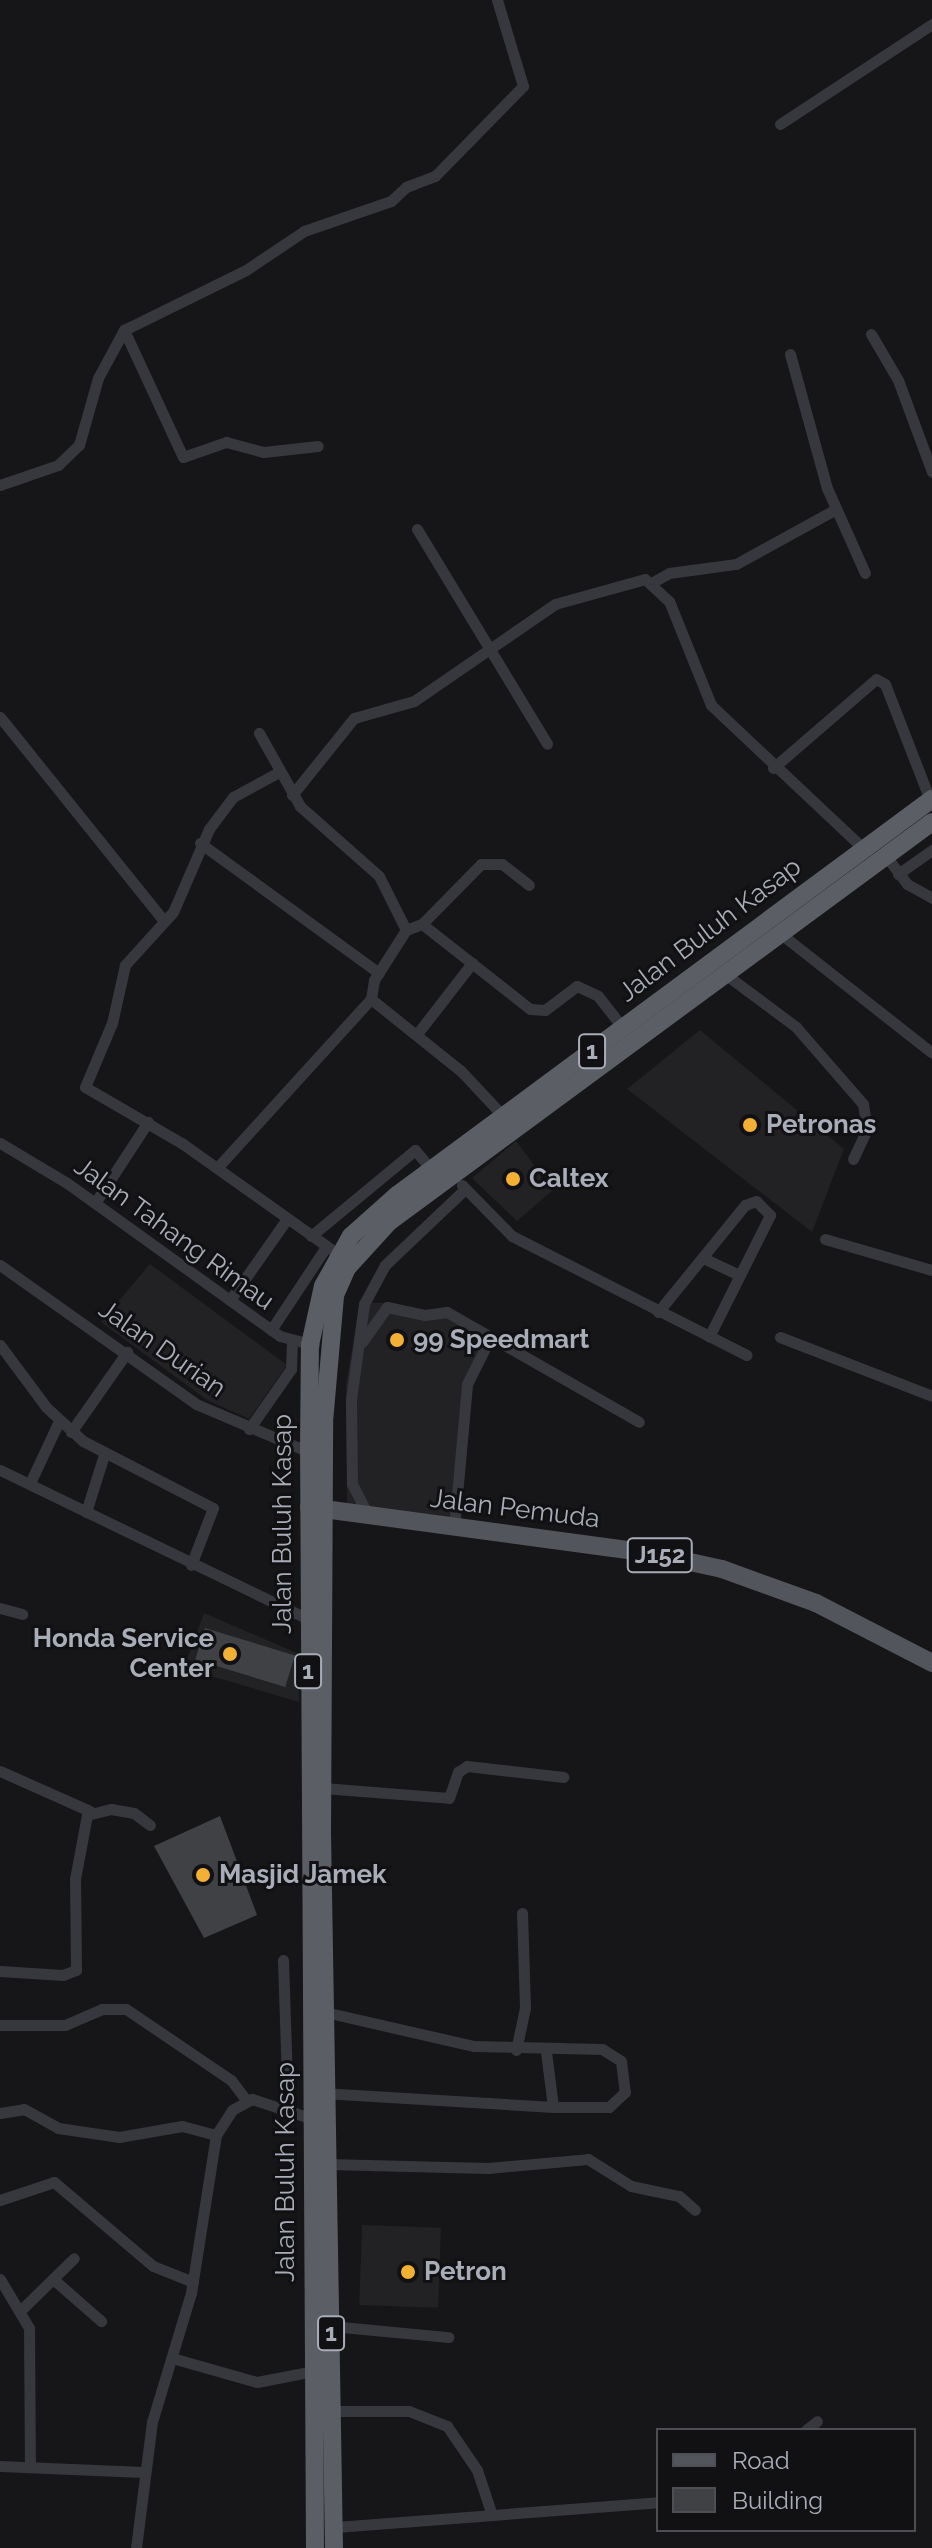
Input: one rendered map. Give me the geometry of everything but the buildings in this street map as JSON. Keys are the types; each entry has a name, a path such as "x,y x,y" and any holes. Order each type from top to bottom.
{"highway":[{"name":"Jalan Buluh Kasap","path":"315,2548 312,2481 313,2119 308,1619 318,1508 309,1452 310,1345 332,1250 432,1170 931,800"},
{"name":"Jalan Buluh Kasap","path":"334,2548 336,2482 327,2164 318,1508 310,1345 347,1268 389,1222 932,822"},
{"path":"312,2481 336,2482"}],"main road":[{"name":"Jalan Pemuda","path":"318,1508 644,1552 745,1575 844,1616 931,1659"}],"street":[{"path":"0,485 58,465 79,445 98,378 124,330 246,270 304,231 391,201 406,187 435,176 523,86 497,0"},
{"path":"780,124 932,24"},
{"path":"124,330 183,457 226,442 264,452 318,446"},
{"path":"871,334 898,380 932,472"},
{"path":"790,354 836,509 865,573"},
{"path":"292,795 354,718 414,701 488,649 573,596 633,580 653,582 669,573 736,564 836,509"},
{"path":"417,529 547,744"},
{"path":"653,582 669,601 711,705 773,768 863,848"},
{"path":"773,768 876,679 885,684 931,800"},
{"path":"0,717 164,921"},
{"path":"259,733 292,795 379,876 406,930"},
{"path":"271,1330 332,1250 148,1122 90,1094 85,1084 108,1036 125,965 164,921 200,843 233,797 279,772"},
{"path":"200,843 379,973"},
{"path":"898,874 932,850"},
{"path":"886,856 898,874 932,898"},
{"path":"217,1168 371,999 379,973 406,930 422,924 481,864 502,864 529,885"},
{"path":"422,924 538,1012 571,987 585,988 623,1028"},
{"path":"781,934 932,1053"},
{"path":"417,1034 472,963"},
{"path":"725,974 796,1027 863,1104 867,1129 853,1159"},
{"path":"371,999 417,1034 504,1117"},
{"path":"95,1203 148,1122"},
{"name":"Jalan Tahang Rimau","path":"0,1143 95,1203 271,1330 310,1345"},
{"path":"311,1236 415,1150 432,1170"},
{"path":"452,1173 501,1229 747,1355"},
{"path":"368,1516 352,1484 350,1382 371,1285 465,1189"},
{"path":"658,1312 745,1205 756,1201 770,1215 709,1337"},
{"path":"230,1300 287,1219"},
{"path":"825,1239 932,1270"},
{"path":"703,1258 739,1275"},
{"name":"Jalan Durian","path":"0,1265 127,1352 196,1404 309,1452"},
{"path":"356,1354 387,1307 425,1315 447,1312 489,1340 639,1422"},
{"path":"780,1337 932,1396"},
{"path":"454,1528 467,1384 489,1340"},
{"path":"0,1345 71,1432 104,1455 213,1508 191,1565"},
{"path":"249,1429 310,1345"},
{"path":"71,1432 127,1352"},
{"path":"30,1483 59,1421"},
{"path":"86,1512 104,1455"},
{"path":"0,1470 308,1619"},
{"path":"0,1608 22,1614"},
{"path":"323,1788 449,1798 458,1772 467,1766 563,1777"},
{"path":"0,1771 90,1811 134,1813 150,1825"},
{"path":"0,1971 63,1975 79,1965 75,1879 90,1811"},
{"path":"516,2050 525,2008 522,1913"},
{"path":"283,1960 288,2109"},
{"path":"0,2025 65,2025 118,2007 231,2080 246,2100 288,2109 313,2119"},
{"path":"325,2012 442,2041 546,2052 602,2049 624,2069 625,2092 616,2104 553,2107 326,2093"},
{"path":"546,2052 553,2107"},
{"path":"136,2548 143,2472 193,2282 216,2135 246,2100"},
{"path":"1,2111 24,2109 58,2128 119,2137 182,2126 216,2135"},
{"path":"327,2164 488,2168 588,2159 631,2186 687,2200 695,2210"},
{"path":"0,2200 54,2182 153,2266 193,2282"},
{"path":"23,2308 74,2258"},
{"path":"0,2279 23,2308 31,2341 30,2467"},
{"path":"53,2279 101,2321"},
{"path":"331,2326 448,2337"},
{"path":"172,2358 257,2382 313,2371"},
{"path":"334,2411 409,2411 447,2426 477,2470 491,2512"},
{"path":"808,2428 817,2421"},
{"path":"0,2466 143,2472"},
{"path":"336,2527 491,2512 656,2502"}],"shaded area":[{"path":"700,1030 844,1149 812,1232 627,1089"},
{"path":"516,1141 553,1190 517,1221 472,1178"},
{"path":"150,1264 287,1365 249,1419 207,1400 101,1322"},
{"path":"360,1303 392,1303 481,1325 495,1339 470,1388 459,1524 347,1504 346,1384"},
{"path":"204,1613 299,1654 299,1702 184,1668"},
{"path":"362,2225 441,2228 438,2308 359,2305"}],"place":[{"name":"Petronas","path":"750,1125"},
{"name":"Caltex","path":"513,1179"},
{"name":"99 Speedmart","path":"397,1340"},
{"name":"Honda Service Center","path":"230,1654"},
{"name":"Masjid Jamek","path":"203,1875"},
{"name":"Petron","path":"408,2272"}]}
